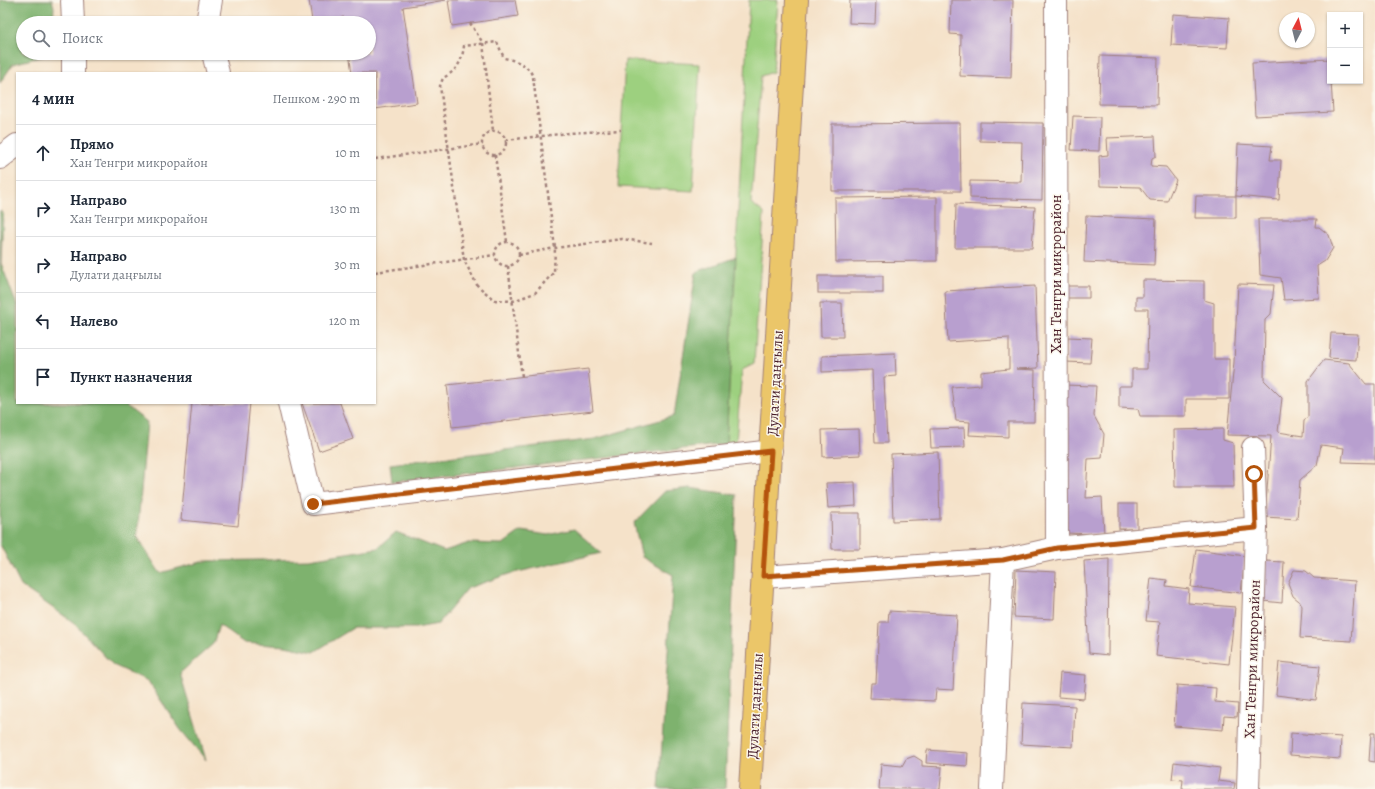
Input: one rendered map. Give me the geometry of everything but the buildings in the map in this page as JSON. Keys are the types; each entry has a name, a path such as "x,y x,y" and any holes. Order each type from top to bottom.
{"main road":[{"name":"Дулати даңғылы","path":"750,789 797,0"}],"street":[{"path":"72,0 73,16"},
{"path":"209,16 211,0"},
{"name":"Хан Тенгри микрорайон","path":"1056,0 1057,548"},
{"path":"73,60 73,72"},
{"path":"215,60 218,72"},
{"path":"0,158 16,146"},
{"path":"289,404 313,504 771,451"},
{"name":"Хан Тенгри микрорайон","path":"1248,789 1256,528 1253,448"},
{"path":"763,576 1003,560 1057,548 1256,528"},
{"path":"992,789 1003,560"}],"path":[{"path":"470,23 482,43 493,131"},
{"path":"497,42 504,58 520,62 530,70 533,77 540,137 555,248 554,272 535,293 513,301 494,300 477,285 464,260 440,86 443,78 454,72 460,62 464,46 497,42"},
{"path":"506,140 569,133 621,130"},
{"path":"493,131 502,134 506,140 505,148 500,154 495,155 485,150 482,144 485,136 493,131"},
{"path":"376,159 482,144"},
{"path":"495,155 507,242"},
{"path":"519,255 555,248 622,239 652,243"},
{"path":"511,242 517,248 519,255 516,262 508,266 498,261 496,254 500,244 511,242"},
{"path":"376,272 464,260 496,254"},
{"path":"508,266 522,377"}],"green space":[{"path":"0,0 52,0 54,7 53,16 16,16 16,60 28,60 13,64 0,83"},
{"path":"749,0 778,0 773,72 761,76 751,203 764,213 754,364 742,370 736,442 726,444"},
{"path":"625,60 700,64 693,191 618,187"},
{"path":"0,211 3,213 1,263 16,303 16,404 123,404 147,422 137,537 160,573 205,561 309,559 378,548 396,532 444,551 469,543 503,544 521,531 548,535 574,529 601,553 509,574 468,588 438,624 416,628 353,628 314,652 285,646 244,643 219,625 213,644 180,673 206,760 180,729 148,681 113,665 73,622 21,586 0,544"},
{"path":"736,257 726,444 392,482 390,464 595,439 674,416 696,272"},
{"path":"690,488 737,495 725,789 659,789 673,575 642,557 634,523 665,491"}],"route":[{"path":"313,504 771,451 763,576 1003,560 1057,548 1256,528 1254,474"}]}
